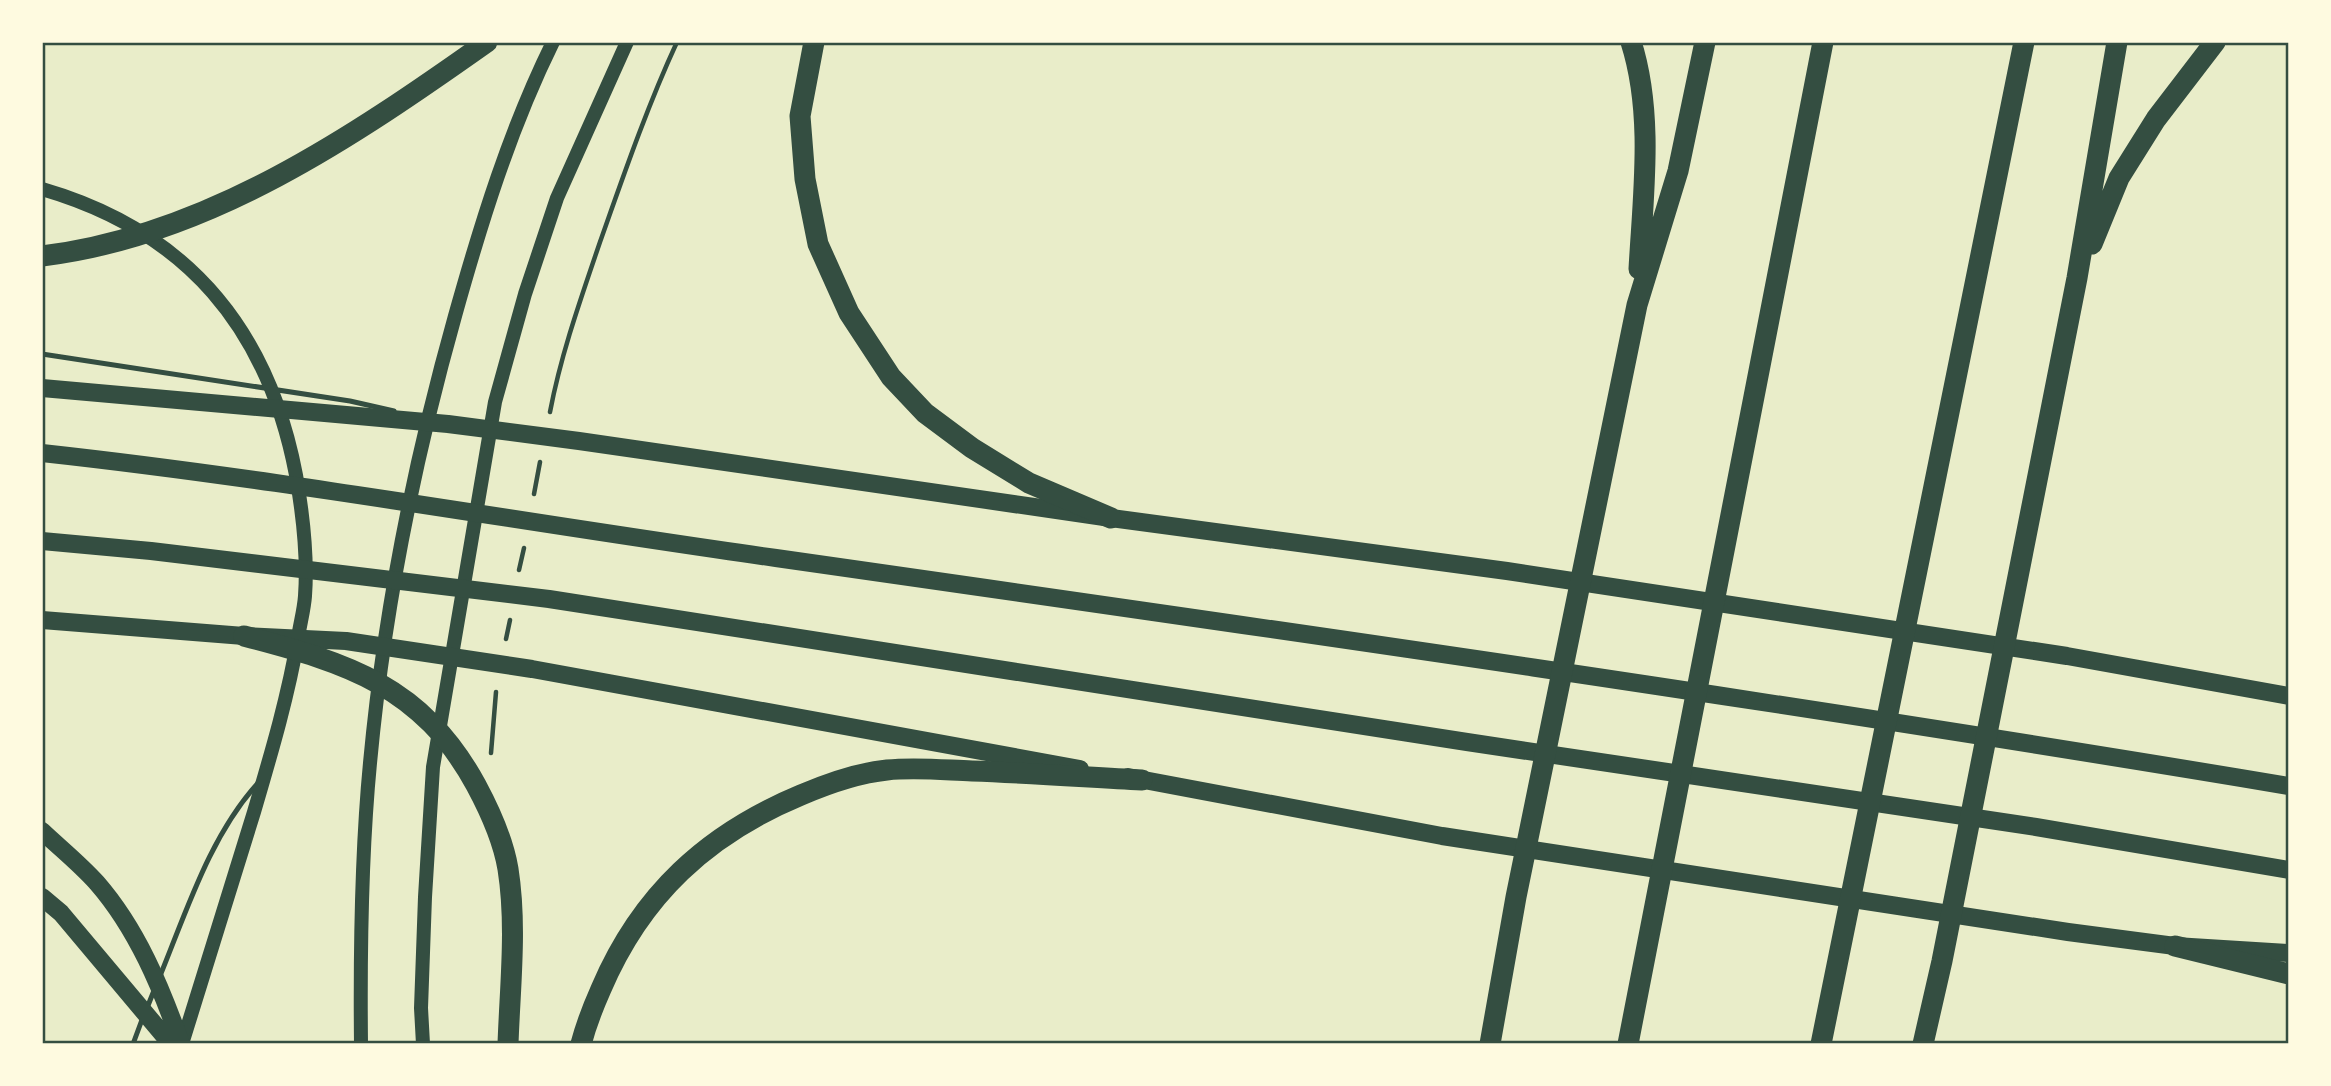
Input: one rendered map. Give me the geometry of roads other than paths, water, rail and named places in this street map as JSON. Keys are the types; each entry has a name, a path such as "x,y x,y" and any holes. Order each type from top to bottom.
{"highway":[{"path":"42,256 80,251 164,228 244,194 333,145 413,95 487,42"},
{"path":"814,42 800,116 805,179 818,244 849,313 891,377 925,413 971,449 1029,483 1111,517"},
{"path":"1631,42 1643,109 1644,168 1637,305"},
{"path":"1490,1044 1524,857 1637,305 1678,171 1705,42"},
{"path":"1628,1044 1823,42"},
{"path":"1821,1044 2024,42"},
{"path":"1923,1044 1942,961 2077,278 2116,42"},
{"path":"2077,278 2119,178 2156,119 2216,42"},
{"path":"244,636 303,651 377,680 422,712 460,755 492,816 508,868 512,926 508,1044"},
{"path":"582,1044 585,1026 612,962 642,914 673,876 738,825 786,801 835,781 887,770 929,769 1142,780"},
{"path":"2175,946 2289,974"}],"main road":[{"path":"361,1044 363,870 370,762 400,547 434,390 474,249 511,139 553,42"},
{"path":"424,1044 421,1008 433,766 495,402 525,294 557,198 626,42"},
{"path":"42,189 71,197 128,222 172,252 218,295 256,354 280,407 304,522 305,597 289,686 265,775 181,1044"},
{"path":"42,388 448,424 579,441 1507,571 2067,656 2289,696"},
{"path":"42,453 162,466 571,529 1489,659 2289,786"},
{"path":"42,541 151,551 549,599 1467,742 2036,827 2289,870"},
{"path":"42,620 346,641 532,669 1442,836 2068,932 2175,946 2289,953"},
{"path":"42,831 97,883 136,939 165,997 181,1044"},
{"path":"42,897 61,913 171,1044"}],"lane":[{"path":"42,354 350,401 448,424"},
{"path":"133,1044 208,860 237,807 265,775"}]}
